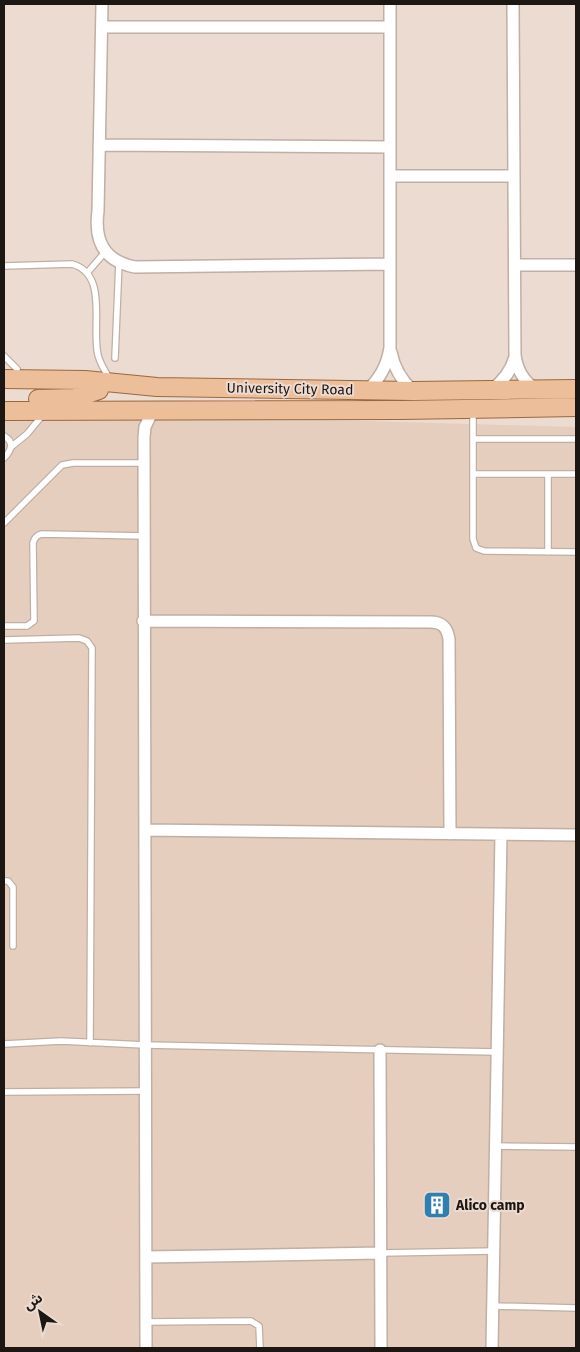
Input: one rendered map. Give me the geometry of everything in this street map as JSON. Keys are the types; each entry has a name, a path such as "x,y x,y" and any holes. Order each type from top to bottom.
{"main road":[{"name":"University City Road","path":"8,372 104,384 157,387 413,391 576,389"},
{"path":"4,389 104,384"},
{"path":"4,400 75,398 104,384"},
{"name":"University City Road","path":"4,411 576,407"},
{"path":"4,424 41,417 60,410"}],"street":[{"path":"102,4 97,232 102,245 111,258 135,267 390,264"},
{"path":"367,390 383,371 389,357 390,348 390,4"},
{"path":"513,4 515,355 523,378 535,389"},
{"path":"102,26 390,27"},
{"path":"99,145 390,147"},
{"path":"390,176 514,176"},
{"path":"98,211 102,230 109,243 127,260 142,266"},
{"path":"515,265 576,265"},
{"path":"390,348 399,376 413,391"},
{"path":"490,390 504,379 509,372 515,355"},
{"path":"131,410 144,437"},
{"path":"146,1348 144,437 145,427 153,410"},
{"path":"143,621 437,622 444,626 448,632 449,639 450,834"},
{"path":"146,830 576,835"},
{"path":"492,1348 501,834"},
{"path":"380,1050 381,1348"},
{"path":"146,1257 381,1253"}],"lane":[{"path":"87,273 106,251"},
{"path":"116,358 119,262"},
{"path":"4,266 72,264 80,267 87,273 94,286 98,354 104,384"},
{"path":"4,356 8,372"},
{"path":"473,409 473,539 476,548 484,551 576,552"},
{"path":"4,458 11,447 27,434 41,417"},
{"path":"4,436 8,439 11,447"},
{"path":"473,439 576,439"},
{"path":"4,523 62,465 73,463 144,463"},
{"path":"473,474 576,474"},
{"path":"548,474 548,552"},
{"path":"4,626 27,626 34,621 33,543 38,535 145,536"},
{"path":"4,640 79,638 87,641 92,648 90,1042"},
{"path":"4,881 8,881 13,886 13,946"},
{"path":"4,1044 90,1042 146,1045 497,1052"},
{"path":"4,1092 146,1091"},
{"path":"496,1146 576,1147"},
{"path":"381,1253 494,1251"},
{"path":"493,1306 576,1308"},
{"path":"146,1322 251,1322 259,1326 260,1348"}],"shaded area":[{"path":"12,411 576,427 576,1348 4,1348 4,415"}],"place":[{"name":"Alico camp","path":"437,1205"}]}
